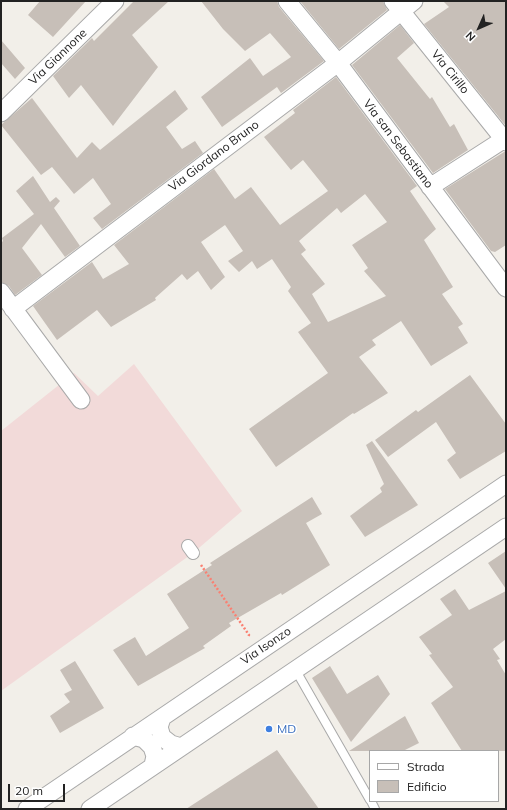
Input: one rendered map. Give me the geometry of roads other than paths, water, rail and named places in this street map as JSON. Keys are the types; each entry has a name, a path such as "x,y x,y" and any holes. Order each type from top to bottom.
{"street":[{"name":"Via Giannone","path":"1,113 115,1"},
{"name":"Via san Sebastiano","path":"287,1 338,63 430,188 503,278"},
{"name":"Via Giordano Bruno","path":"13,309 338,63 403,4"},
{"name":"Via Cirillo","path":"403,4 505,140"},
{"path":"430,188 505,140"},
{"path":"1,292 81,400"},
{"name":"Via Isonzo","path":"26,809 506,484"},
{"path":"90,809 506,527"},
{"path":"162,718 159,727 162,737 171,744 181,746"},
{"path":"133,736 144,739 152,747 154,756 153,765"}],"lane":[{"path":"295,669 369,798"}],"place":[{"name":"MD","path":"269,729"}]}
